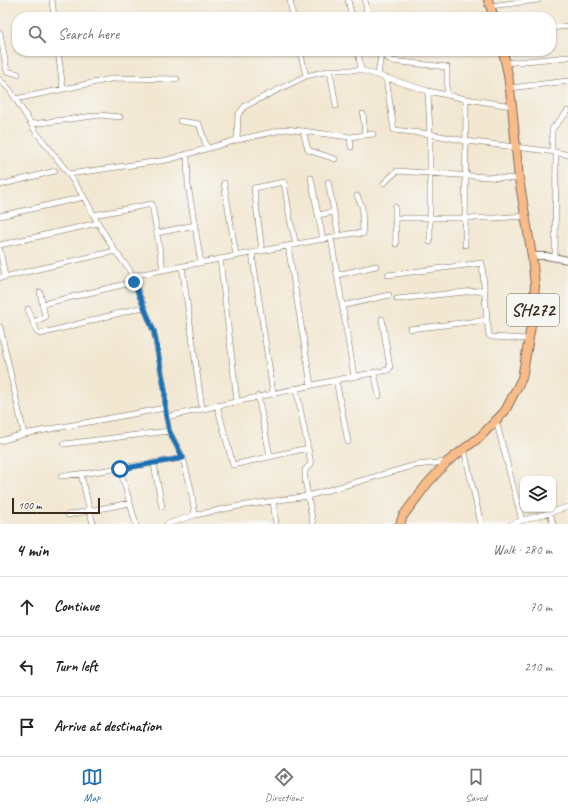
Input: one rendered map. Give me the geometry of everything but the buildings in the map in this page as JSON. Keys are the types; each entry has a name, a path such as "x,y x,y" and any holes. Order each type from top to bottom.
{"main road":[{"name":"SH272","path":"400,524 403,516 427,484 448,462 482,436 505,411 522,378 535,286 532,256 518,179 510,88 504,56"}],"street":[{"path":"52,0 53,12"},
{"path":"290,0 292,12"},
{"path":"348,0 351,12"},
{"path":"365,0 367,12"},
{"path":"489,3 538,0"},
{"path":"556,27 568,26"},
{"path":"0,33 8,71 18,74"},
{"path":"59,56 63,89"},
{"path":"301,56 306,76"},
{"path":"359,56 361,70"},
{"path":"378,75 380,56"},
{"path":"386,56 392,61 447,67 447,95"},
{"path":"505,63 568,57"},
{"path":"236,140 238,116 245,106 306,76 330,71 361,70 428,91 512,106"},
{"path":"330,71 336,106"},
{"path":"16,99 116,78 177,79"},
{"path":"386,78 394,130 430,134 466,141 554,151 568,155"},
{"path":"0,80 10,90 32,124 69,174 115,251 129,269 154,332 165,391 165,408 169,431 183,458 191,489 195,515"},
{"path":"510,88 568,82"},
{"path":"428,91 430,134 430,242"},
{"path":"465,245 466,99"},
{"path":"554,257 554,151 552,129 568,111"},
{"path":"363,114 365,135"},
{"path":"32,124 100,115 120,117"},
{"path":"180,121 199,124 207,148"},
{"path":"69,174 167,160 236,140 286,129 350,137 373,134"},
{"path":"303,131 308,150 335,159"},
{"path":"350,137 351,147"},
{"path":"187,154 188,185 201,262"},
{"path":"0,185 55,171"},
{"path":"384,183 397,171 518,179"},
{"path":"311,178 323,240"},
{"path":"262,251 254,188 284,182 296,245"},
{"path":"328,182 339,237"},
{"path":"224,183 236,255"},
{"path":"43,304 163,270 252,252 354,234 363,234 362,206 357,196"},
{"path":"0,216 84,197"},
{"path":"94,215 152,204 163,270"},
{"path":"395,207 396,244"},
{"path":"318,215 334,212"},
{"path":"395,218 430,219 525,216"},
{"path":"0,245 98,223"},
{"path":"157,232 195,225"},
{"path":"331,238 354,376"},
{"path":"288,246 311,385"},
{"path":"0,250 3,277 115,251"},
{"path":"252,252 274,393"},
{"path":"532,256 546,256 568,260"},
{"path":"220,259 237,401"},
{"path":"388,275 482,263 486,320 491,337 528,339"},
{"path":"182,266 202,408"},
{"path":"337,275 376,266"},
{"path":"397,299 484,290"},
{"path":"34,322 45,317 40,292"},
{"path":"342,306 389,296"},
{"path":"28,309 37,332 40,334 143,307"},
{"path":"166,417 258,396 388,370 390,368 382,319"},
{"path":"410,329 486,320"},
{"path":"0,327 24,434"},
{"path":"374,372 379,396"},
{"path":"336,380 348,442"},
{"path":"296,388 311,464 305,470 305,480 313,524"},
{"path":"258,396 270,456"},
{"path":"218,405 233,465 308,448"},
{"path":"0,441 24,434 165,408"},
{"path":"496,420 522,521"},
{"path":"64,444 169,431"},
{"path":"464,449 481,524"},
{"path":"61,476 154,464 183,458"},
{"path":"167,524 195,515 239,506 308,496 416,465 448,462"},
{"path":"154,464 162,506"},
{"path":"120,469 136,524"},
{"path":"81,474 93,524"},
{"path":"273,501 276,524"},
{"path":"68,515 130,503"},
{"path":"556,510 568,507"},
{"path":"511,524 550,512 553,524"}],"route":[{"path":"120,469 183,458 169,431 165,408 165,391 154,332 134,282"}]}
